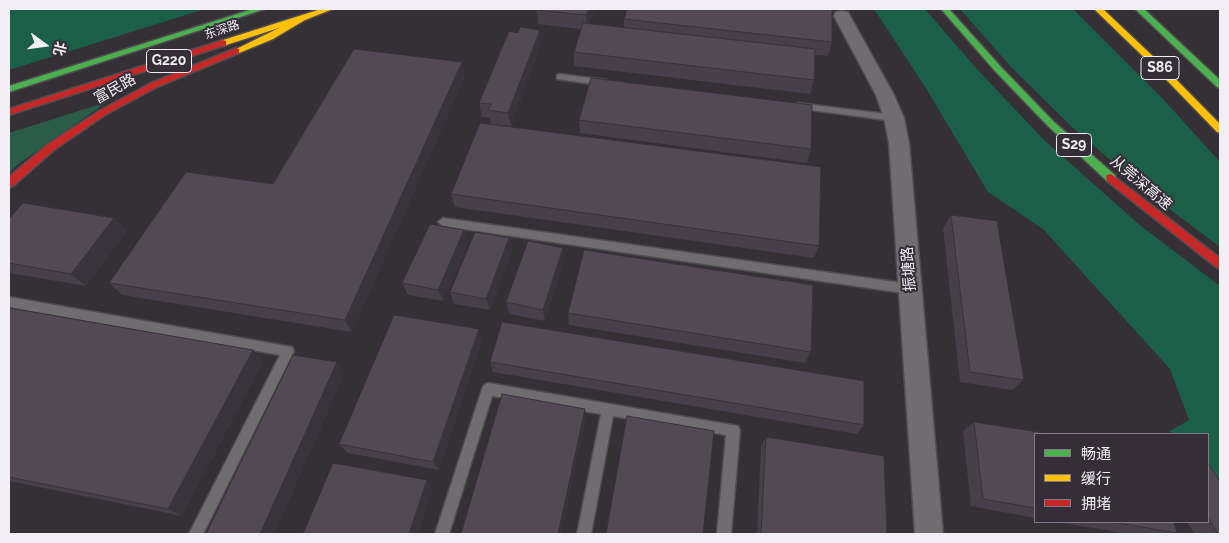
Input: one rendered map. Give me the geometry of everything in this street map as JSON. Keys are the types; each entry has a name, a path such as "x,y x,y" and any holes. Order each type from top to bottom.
{"main road":[{"name":"东深路","path":"9,89 261,9"},
{"name":"东深路","path":"9,112 328,9"},
{"name":"从莞深高速","path":"946,9 998,69 1065,137 1121,187 1220,264"},
{"name":"S86","path":"1098,9 1156,64 1220,130"},
{"name":"S86","path":"1139,9 1220,84"},
{"name":"富民路","path":"9,183 51,147 111,108 154,85 270,37 303,17"}],"street":[{"name":"振塘路","path":"842,16 885,95 894,118 899,142 929,534"}],"lane":[{"path":"560,77 619,84"},
{"path":"786,104 894,118"},
{"path":"443,222 910,289"},
{"path":"9,302 288,351 196,534"},
{"path":"442,534 488,390 733,430 724,534"},
{"path":"584,534 608,409"}],"green space":[{"path":"9,9 205,9 9,70"},
{"path":"874,9 925,9 975,67 1045,141 1141,226 1220,286 1220,513 1209,495 1209,433 1171,433 1170,431 1189,420 1170,369 1043,229 988,192 924,85"},
{"path":"960,9 1073,9 1163,99 1220,162 1220,247 1148,193 1071,126 1011,67"},
{"path":"107,102 17,165 9,173 9,133"}],"building":[{"path":"537,9 589,9 586,15"},
{"path":"627,9 832,9 832,42 624,19"},
{"path":"583,23 815,49 814,80 574,52"},
{"path":"520,27 540,30 508,113 488,110 491,104 479,103 509,31 518,33"},
{"path":"354,49 462,62 345,320 109,283 186,172 273,184"},
{"path":"591,78 812,105 811,149 579,120"},
{"path":"480,123 821,167 819,246 451,194"},
{"path":"23,203 114,218 71,274 9,263 9,219"},
{"path":"951,215 997,221 1024,380 970,372"},
{"path":"430,224 464,230 438,290 402,283"},
{"path":"475,232 509,238 486,299 450,292"},
{"path":"528,241 563,248 543,310 506,302"},
{"path":"584,250 813,285 811,352 568,313"},
{"path":"9,308 253,350 168,509 9,477"},
{"path":"394,315 479,329 433,462 339,444"},
{"path":"502,322 864,381 864,425 490,362"},
{"path":"293,355 337,362 260,534 206,534"},
{"path":"502,394 585,409 558,534 461,534"},
{"path":"627,416 714,431 703,534 606,534"},
{"path":"974,422 1045,433 1034,433 1034,508 983,499"},
{"path":"766,437 884,456 887,534 761,534"},
{"path":"333,463 427,480 409,534 303,534"},
{"path":"1209,465 1220,482 1220,534 1218,534 1209,519"},
{"path":"1118,523 1174,523 1177,533"}],"traffic: fast":[{"path":"9,89 261,9"},
{"path":"945,9 998,69 1051,124 1111,178"},
{"path":"1139,9 1220,85"}],"traffic: slow":[{"path":"223,43 329,9"},
{"path":"1098,9 1156,64 1220,130"},
{"path":"236,51 270,37 303,17"}],"traffic: jam":[{"path":"9,112 223,43"},
{"path":"9,183 51,147 102,113 154,85 236,51"},
{"path":"1111,178 1220,264"}]}
